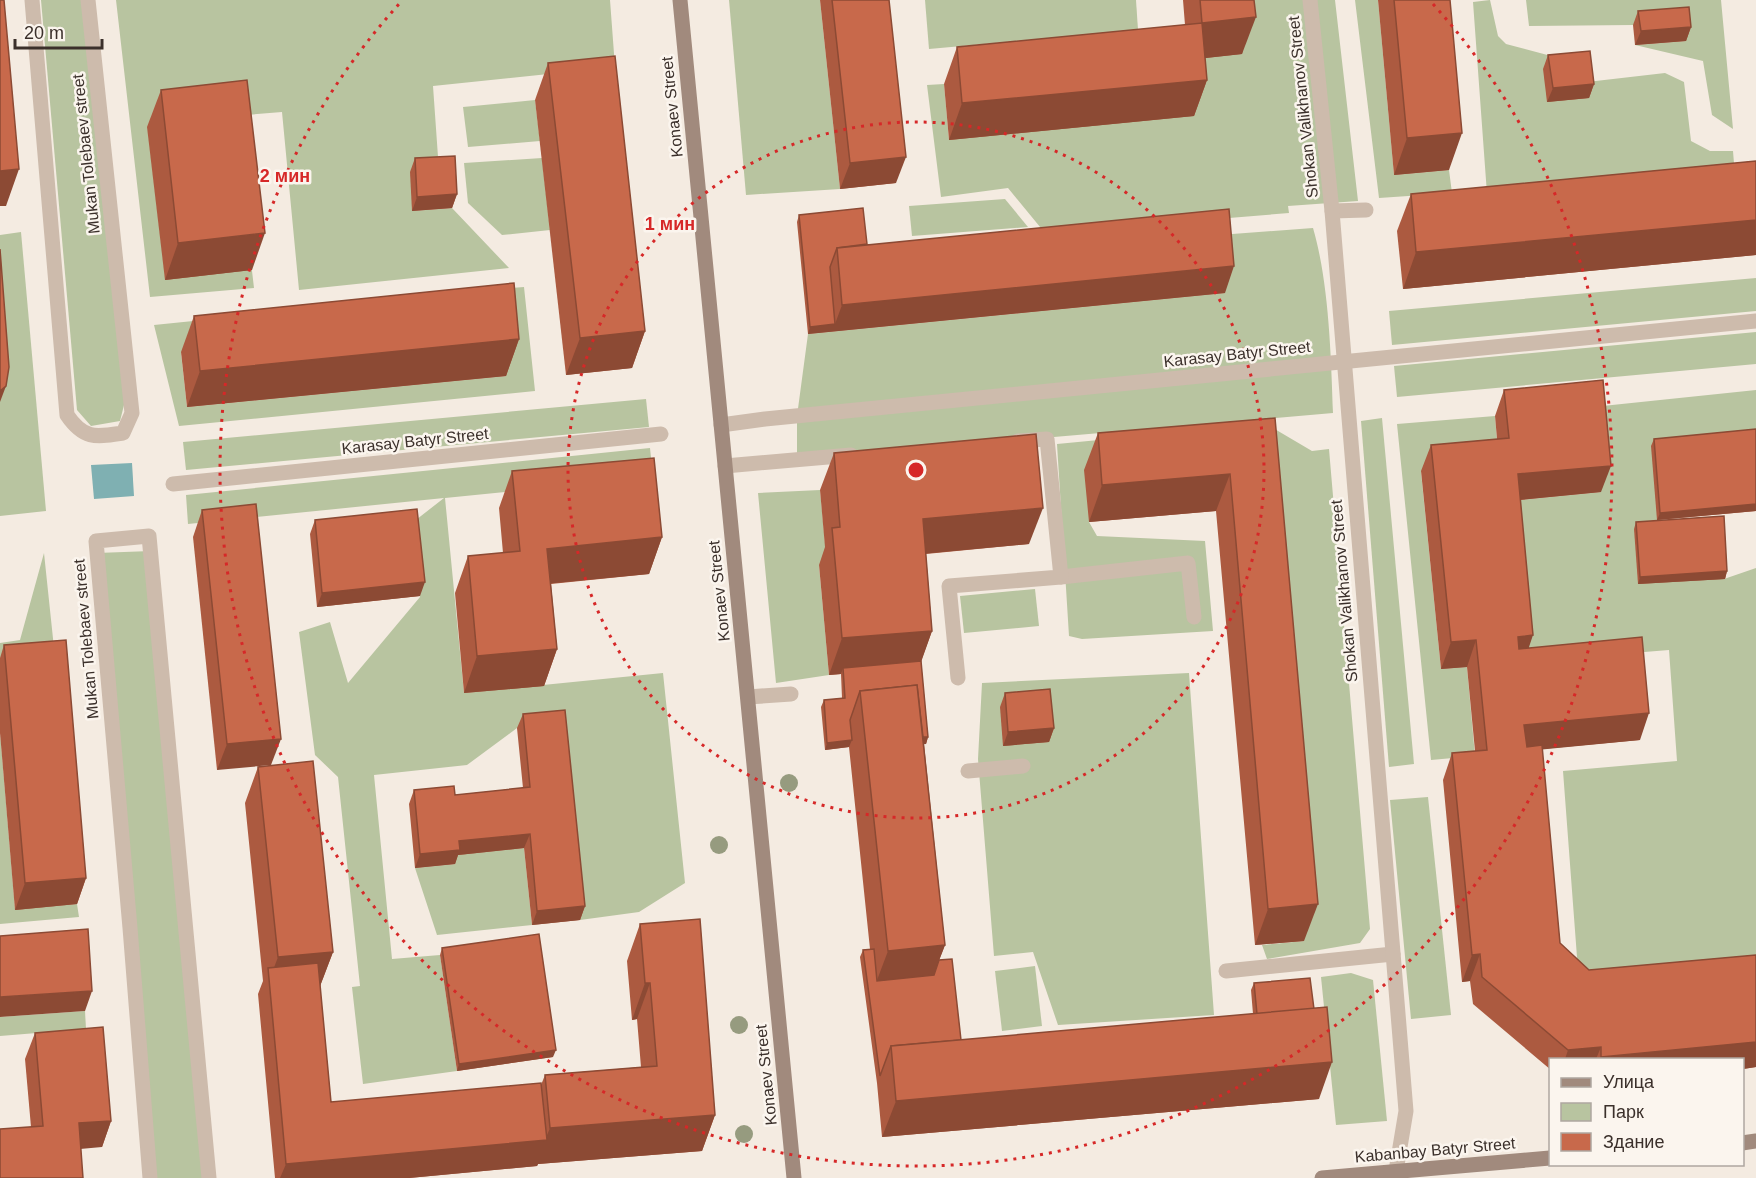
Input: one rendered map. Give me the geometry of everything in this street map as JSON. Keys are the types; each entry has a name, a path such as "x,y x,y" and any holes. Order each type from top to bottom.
{"street":[{"name":"Mukan Tolebaev street","path":"32,0 67,415 76,428 94,436 123,433 132,413 88,0"},
{"name":"Konaev Street","path":"680,0 794,1178"},
{"name":"Shokan Valikhanov Street","path":"1310,0 1345,361 1348,423 1406,1111 1397,1175"},
{"path":"1332,211 1366,210"},
{"name":"Karasay Batyr Street","path":"721,425 1756,321"},
{"name":"Karasay Batyr Street","path":"173,484 661,434"},
{"path":"1000,443 1047,439 1061,577"},
{"path":"725,466 868,453"},
{"name":"Mukan Tolebaev street","path":"150,1178 96,541 149,536 209,1178"},
{"path":"958,678 948,586 1061,577 1188,563 1194,617"},
{"path":"748,697 791,694"},
{"path":"968,771 1023,766"},
{"path":"1226,971 1393,954"},
{"name":"Kabanbay Batyr Street","path":"1322,1178 1397,1175 1549,1158"}],"green space":[{"path":"41,0 82,0 125,401 120,421 91,426 77,410"},
{"path":"116,0 610,0 615,67 433,86 439,171 412,211 452,208 509,268 299,290 282,112 234,116 254,288 150,297"},
{"path":"729,0 820,0 840,189 746,195"},
{"path":"925,0 1136,0 1138,30 929,49"},
{"path":"1237,0 1335,0 1358,201 1288,206 1289,213 1045,233 1008,188 941,197 927,85 944,84 949,140 1188,60"},
{"path":"1355,0 1378,0 1394,175 1449,170 1452,193 1379,198"},
{"path":"1490,0 1498,36 1506,44 1585,65 1587,82 1665,73 1684,82 1691,141 1710,151 1733,151 1735,176 1487,194 1473,2"},
{"path":"1526,0 1721,0 1733,129 1712,115 1703,61 1635,45 1686,41 1684,21 1633,25 1529,26"},
{"path":"535,100 540,141 468,147 463,107"},
{"path":"542,158 550,230 502,235 468,203 464,163"},
{"path":"1005,199 1028,227 912,236 909,206"},
{"path":"1313,228 1326,295 1333,413 797,459 797,416 808,334 1224,293 1219,235"},
{"path":"21,232 46,511 0,516 0,235"},
{"path":"1756,278 1756,311 1392,345 1389,311"},
{"path":"524,287 535,391 179,426 154,325 203,320 181,353 187,407 506,376 485,290"},
{"path":"1756,332 1756,364 1397,397 1394,366"},
{"path":"1756,390 1756,436 1657,520 1634,529 1724,579 1756,568 1756,980 1580,997 1563,771 1677,761 1669,650 1632,653 1510,676 1508,501 1601,492 1593,407"},
{"path":"646,399 649,427 186,470 183,442"},
{"path":"1495,416 1499,464 1421,472 1441,669 1467,667 1475,756 1431,760 1397,424"},
{"path":"1382,418 1414,764 1389,767 1361,421"},
{"path":"1266,424 1312,451 1329,449 1370,929 1360,943 1267,959 1262,945 1304,941 1262,455 1089,522 1097,536 1205,541 1213,631 1082,639 1069,636 1057,444"},
{"path":"650,448 653,477 445,498 464,693 663,673 685,883 639,912 580,920 560,724 517,728 467,765 374,775 392,959 440,955 457,1071 363,1084 352,987 360,986 338,777 315,755 299,632 330,622 348,683 420,597 412,523 444,498 188,524 186,495"},
{"path":"820,490 827,564 819,565 829,675 776,683 758,493"},
{"path":"151,551 209,1178 150,1178 97,553"},
{"path":"44,553 56,667 0,671 0,643 20,640"},
{"path":"1035,589 1039,626 964,633 960,596"},
{"path":"1189,673 1214,1015 1058,1025 1033,952 994,956 978,759 982,683"},
{"path":"0,732 15,909 77,904 79,917 0,924"},
{"path":"1428,797 1451,1015 1411,1019 1390,800"},
{"path":"524,848 532,925 437,935 415,868 455,864 454,855"},
{"path":"1035,966 1042,1026 1002,1031 995,971"},
{"path":"1351,973 1373,980 1387,1121 1336,1125 1321,977"},
{"path":"85,1011 86,1029 0,1036 0,1017"}],"water":[{"path":"132,463 134,496 94,499 91,465"}],"building":[{"path":"0,0 4,0 19,169 0,171"},
{"path":"832,0 889,0 906,157 850,163"},
{"path":"1200,0 1254,0 1256,17 1202,23"},
{"path":"1394,0 1450,0 1462,133 1407,138"},
{"path":"1689,7 1691,27 1641,31 1638,11"},
{"path":"1202,23 1207,80 962,103 957,47"},
{"path":"1590,51 1594,84 1553,88 1548,55"},
{"path":"615,56 645,331 580,338 548,63"},
{"path":"247,80 265,233 178,243 161,90"},
{"path":"455,156 457,194 417,197 415,158"},
{"path":"1756,161 1756,220 1416,252 1411,194"},
{"path":"863,208 867,244 837,248 830,267 835,324 810,327 799,215"},
{"path":"1229,209 1234,266 842,305 837,248"},
{"path":"0,249 9,367 6,386 0,391"},
{"path":"514,283 519,339 200,371 194,316"},
{"path":"1603,380 1611,466 1518,474 1533,635 1518,637 1519,649 1642,637 1649,713 1524,725 1527,747 1542,745 1560,943 1589,970 1756,955 1756,1042 1601,1057 1601,1047 1568,1050 1482,977 1480,954 1472,955 1452,753 1487,750 1476,640 1451,642 1431,445 1509,438 1504,390"},
{"path":"1275,418 1318,904 1268,909 1230,474 1102,485 1098,433"},
{"path":"1756,429 1756,504 1660,513 1654,439"},
{"path":"1036,434 1043,508 923,519 932,631 842,638 832,528 840,527 834,453"},
{"path":"654,458 662,537 547,549 557,649 477,656 468,556 520,551 512,471"},
{"path":"256,504 281,739 227,744 202,510"},
{"path":"417,509 425,582 322,593 315,520"},
{"path":"1724,516 1727,571 1640,577 1636,522"},
{"path":"66,640 86,878 25,883 4,645"},
{"path":"921,661 928,737 923,737 917,685 860,691 850,720 852,740 827,743 824,700 845,698 843,668"},
{"path":"917,685 945,945 888,951 860,691"},
{"path":"1050,689 1054,728 1008,732 1005,693"},
{"path":"565,710 585,906 537,911 530,834 459,841 460,850 420,854 414,790 454,786 455,795 530,787 523,714"},
{"path":"313,761 333,952 278,957 258,767"},
{"path":"700,919 715,1115 550,1128 545,1075 657,1066 650,983 645,983 640,924"},
{"path":"88,929 92,991 0,997 0,936"},
{"path":"539,934 556,1050 459,1064 442,948"},
{"path":"874,949 877,981 934,975 939,960 952,959 961,1040 891,1046 880,1076 863,950"},
{"path":"318,963 331,1102 541,1083 547,1140 286,1164 268,968"},
{"path":"1310,978 1314,1009 1257,1014 1254,983"},
{"path":"1327,1007 1332,1062 896,1101 891,1046"},
{"path":"103,1027 111,1121 79,1123 83,1178 0,1178 0,1129 43,1126 35,1033"}]}
